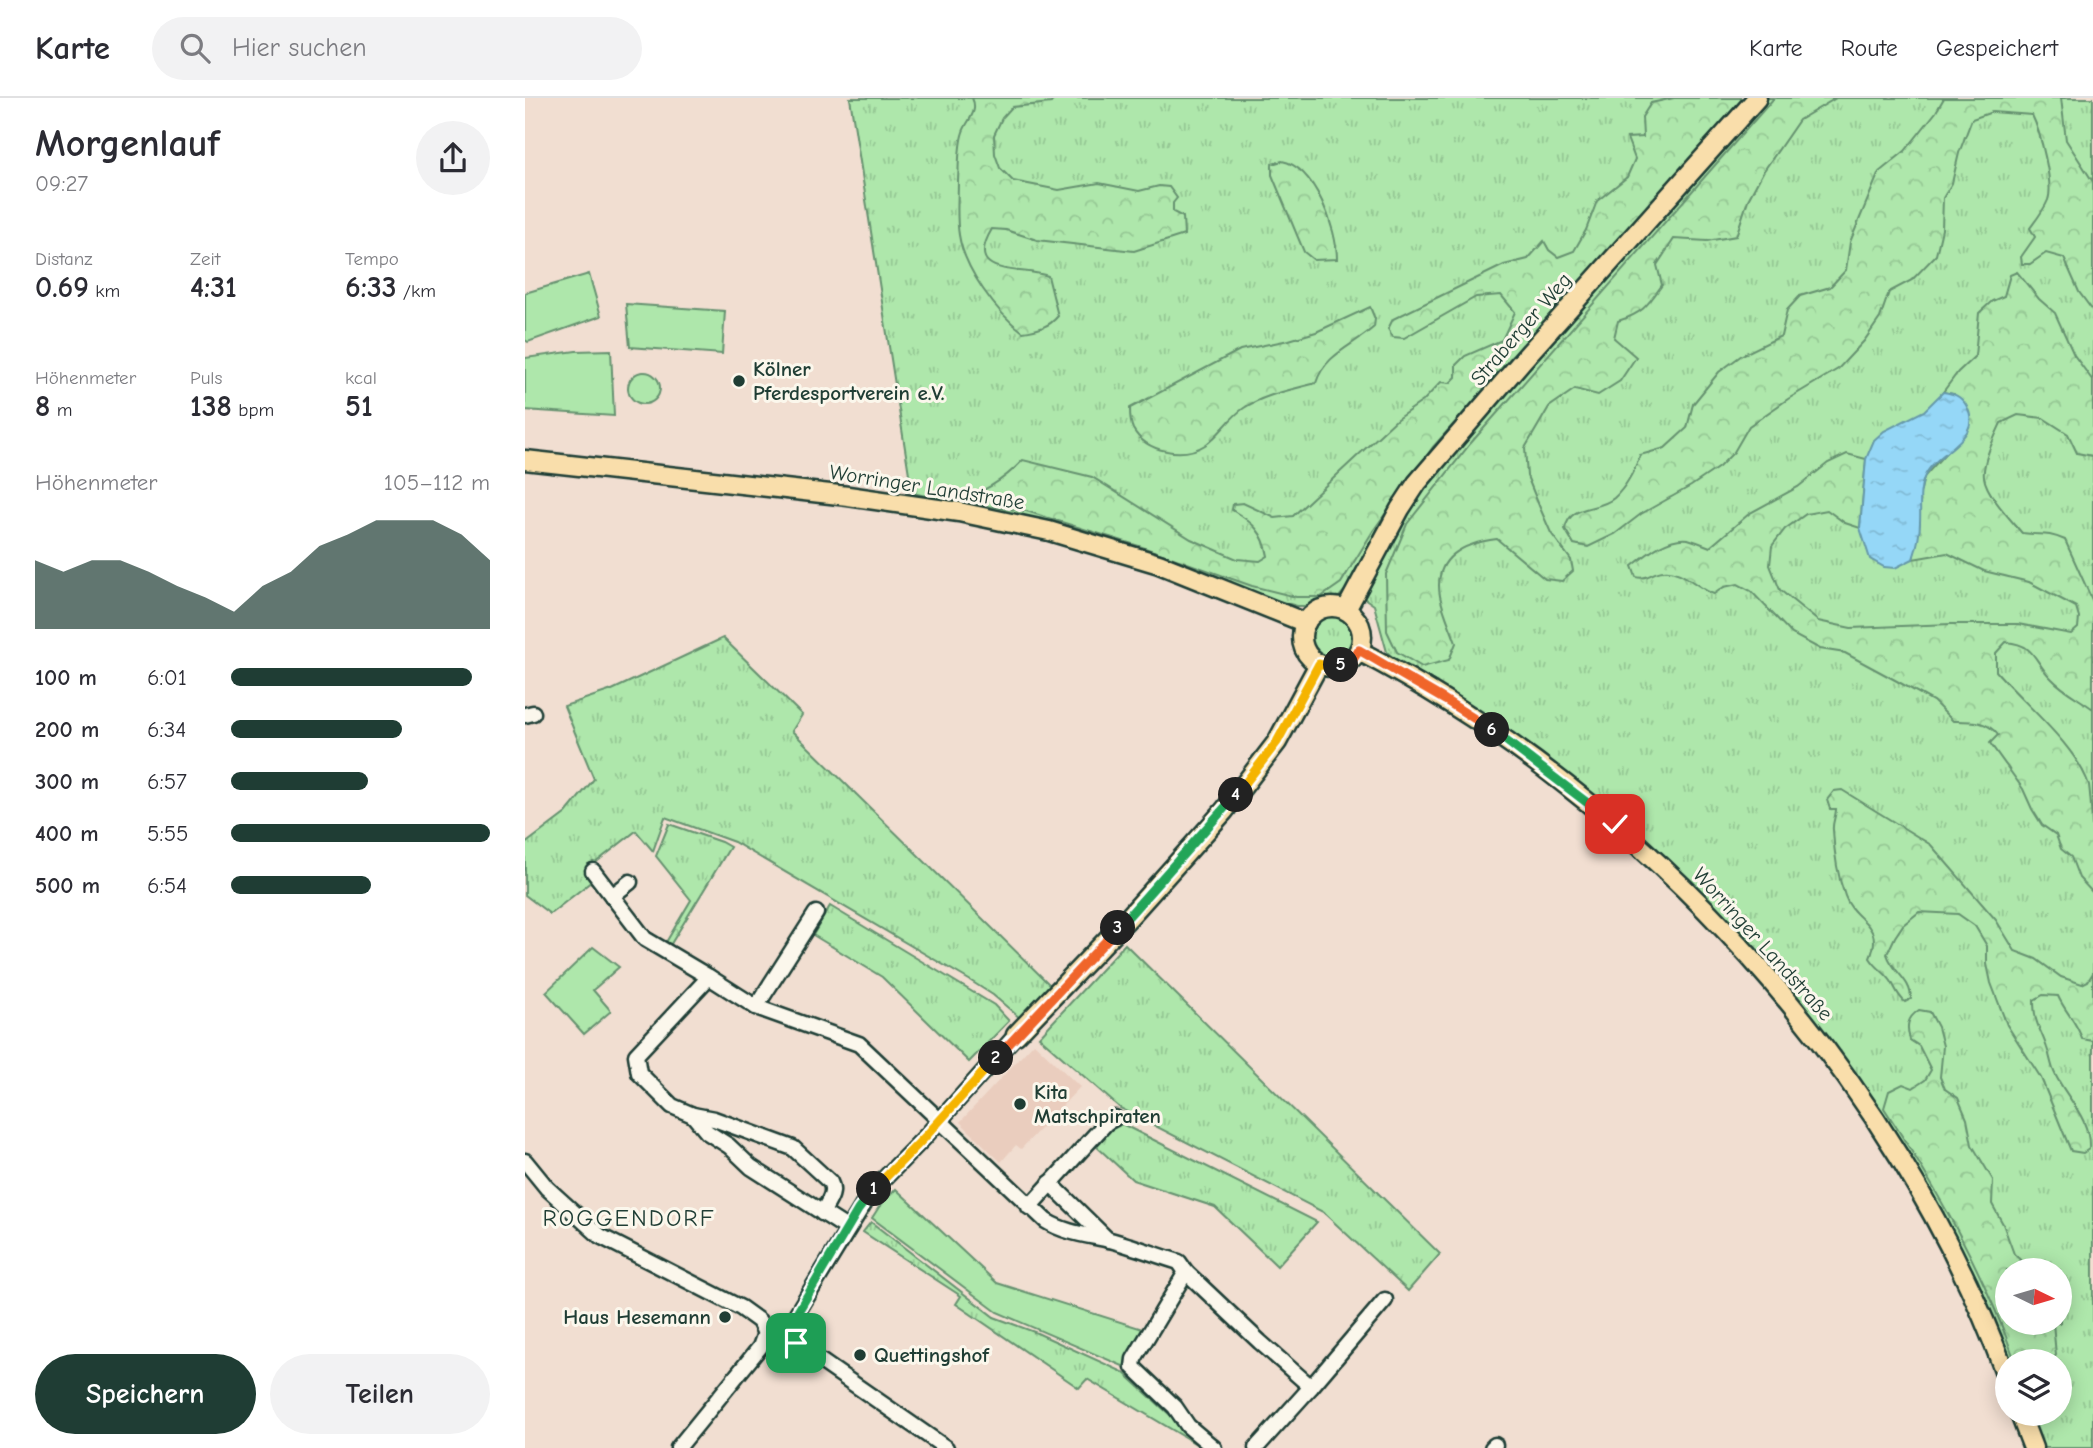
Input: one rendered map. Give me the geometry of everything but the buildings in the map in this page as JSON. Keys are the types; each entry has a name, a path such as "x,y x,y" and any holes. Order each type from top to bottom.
{"main road":[{"name":"Straberger Weg","path":"1346,610 1400,509 1417,483 1757,98"},
{"name":"Worringer Landstraße","path":"525,460 848,496 972,515 1049,531 1159,564 1306,623"},
{"path":"1328,607 1346,610 1355,617 1361,627 1359,650 1346,664 1328,667 1319,664 1311,658 1303,642 1306,623 1311,616 1328,607"},
{"name":"Worringer Landstraße","path":"1359,650 1445,700 1516,747 1615,824 1728,933 1765,974 1838,1067 1903,1165 1961,1270 1995,1350"},
{"path":"1016,1035 1129,917 1224,811 1277,742 1319,664"},
{"path":"2025,1426 2033,1448"}],"street":[{"path":"593,871 645,939 756,1007 859,1044 1029,1207 1053,1226 1179,1262 1186,1272 1311,1387"},
{"path":"612,896 630,882"},
{"path":"756,1007 816,913"},
{"path":"709,977 636,1055 639,1073 672,1106 793,1148 830,1182 833,1188 822,1213"},
{"path":"946,1448 802,1348 791,1332 797,1313 871,1192 1016,1035"},
{"path":"693,1115 707,1132 729,1146 751,1167 848,1229"},
{"path":"1029,1207 1106,1123 1115,1118"},
{"path":"525,1161 547,1188 600,1236 741,1308 759,1321 765,1333 760,1347 678,1448"},
{"path":"1050,1183 1108,1240"},
{"path":"1186,1272 1134,1359 1133,1367 1175,1407 1188,1426 1214,1448"},
{"path":"1256,1448 1385,1300"},
{"path":"765,1333 791,1332"}],"shaded area":[{"name":"Kita Matschpiraten","path":"1034,1043 1080,1087 1021,1149 1016,1145 1001,1162 960,1122"}],"green space":[{"path":"850,98 2093,98 2093,1448 2041,1448 2034,1426 2072,1426 2072,1349 2001,1349 1843,1060 1727,920 1651,847 1527,746 1400,664 1387,652 1374,605 1348,587 1338,598 1311,606 1297,606 1271,599 1184,564 1058,525 912,493"},
{"path":"972,98 1054,98 1051,103 1012,107 1002,118 994,135 995,154 1000,168 1013,181 1059,190 1099,183 1139,191 1159,186 1169,187 1177,198 1173,203 1173,212 1183,217 1184,235 1134,251 1037,240 1006,230 992,229 985,245 984,256 990,263 1011,270 1048,276 1058,316 1051,323 1023,332 1002,313 983,289 967,261 959,235 959,150 963,132 974,108"},
{"path":"1674,98 1746,98 1433,447 1373,531 1341,583 1321,597 1296,597 1252,586 1142,547 1026,511 953,502 991,486 1023,460 1092,477 1191,539 1237,559 1260,561 1268,556 1263,540 1251,523 1232,510 1233,504 1243,503 1275,518 1293,516 1397,419 1423,401 1441,382 1450,383 1456,377 1456,365 1465,356 1502,340 1515,312 1501,295 1476,297 1404,338 1393,337 1388,329 1393,319 1504,265 1528,259 1544,241 1549,250 1558,257 1574,251 1586,230 1597,201 1627,177 1635,159 1627,138 1643,137 1642,117 1651,103"},
{"path":"1774,98 1836,98 1799,120 1763,172 1748,200 1736,236 1707,241 1674,239 1657,265 1662,285 1644,308 1618,321 1614,338 1636,357 1620,381 1598,395 1575,389 1549,407 1525,448 1527,476 1551,533 1571,560 1573,571 1562,581 1545,579 1497,539 1473,544 1454,554 1441,571 1441,602 1456,643 1449,660 1422,667 1397,652 1387,631 1386,574 1407,524 1470,444"},
{"path":"1944,98 2061,98 2066,140 2093,182 2093,311 2079,292 2064,258 2046,253 2030,264 2022,264 2021,257 2035,237 2030,228 2048,200 2049,192 2045,158 2032,115 1992,112 1972,119 1959,153 1952,183 1943,198 1942,229 1936,255 1912,280 1889,292 1880,318 1864,341 1838,369 1749,426 1734,452 1719,467 1691,486 1641,514 1615,534 1588,547 1574,544 1565,529 1573,515 1614,498 1630,478 1640,455 1665,448 1687,428 1693,404 1719,372 1742,355 1781,336 1787,310 1800,296 1830,287 1846,270 1850,242 1879,172 1905,151"},
{"path":"1282,161 1305,175 1322,201 1333,232 1337,259 1314,260 1304,252 1272,175 1272,164"},
{"path":"2017,272 2039,299 2055,313 2074,355 2093,381 2093,456 2077,453 2068,434 2043,418 2018,415 2001,423 1987,457 1984,477 1994,499 2022,533 2048,535 2065,540 2093,602 2093,709 2056,683 2024,647 2006,642 1996,653 1996,671 2061,740 2073,755 2089,785 2093,893 2079,878 2071,857 2061,849 2056,835 2042,825 2023,789 1990,743 1998,735 1989,726 1972,721 1953,721 1933,701 1895,680 1845,653 1820,649 1792,634 1751,591 1738,584 1724,587 1714,594 1670,571 1636,577 1632,566 1658,547 1673,540 1688,539 1710,547 1750,513 1798,487 1828,463 1847,454 1866,459 1860,528 1845,523 1827,510 1806,514 1785,529 1772,546 1770,565 1780,590 1818,621 1851,628 2018,624 2071,634 2078,628 2076,607 2029,582 1984,571 1947,553 1913,559 1920,523 1919,498 1924,477 1950,448 1954,394 1943,392 1975,356 1979,313 1992,301 2004,296 2010,275"},
{"path":"589,274 601,316 528,342 525,340 525,293"},
{"path":"626,304 725,311 722,354 630,347"},
{"path":"1370,307 1375,319 1374,327 1333,358 1320,373 1316,383 1252,403 1205,445 1186,452 1166,451 1147,443 1133,429 1130,408 1240,350 1316,332"},
{"path":"611,350 614,416 525,410 525,358 576,351"},
{"path":"644,372 655,377 660,388 655,399 644,404 633,399 628,388 633,377"},
{"path":"1332,616 1347,622 1353,637 1347,652 1332,658 1317,652 1311,637 1317,622"},
{"path":"723,638 802,715 792,731 1053,988 1021,1019 993,995 971,981 734,842 665,817 653,851 636,831 585,871 592,881 550,914 525,895 525,844 566,813 594,779 564,706 612,690"},
{"path":"1842,790 1931,845 1996,920 2015,951 2036,959 2061,977 2082,984 2088,981 2093,973 2093,1041 2082,1039 2058,996 2043,995 2034,1000 2036,1020 2054,1071 2082,1119 2089,1138 2089,1149 2083,1153 2071,1151 2041,1078 2007,1025 1991,983 1987,946 1975,926 1958,914 1919,912 1903,925 1887,954 1908,986 1911,999 1905,1002 1889,978 1870,958 1874,937 1845,896 1834,846 1836,809 1830,809 1827,800 1834,791"},
{"path":"669,824 730,847 669,947 665,944 691,900 656,856"},
{"path":"830,906 994,1005 1009,1021 969,1062 882,977 813,935"},
{"path":"1125,944 1440,1254 1408,1291 1323,1212 1120,1108 1039,1037"},
{"path":"593,947 619,967 593,990 611,1011 584,1034 546,992"},
{"path":"1919,1010 1930,1012 1938,1027 1943,1046 1940,1077 1945,1089 1958,1098 1967,1119 1972,1145 1993,1180 1992,1204 2018,1258 1995,1258 1995,1310 1957,1231 1884,1108 1889,1091 1903,1084 1913,1088 1925,1080 1931,1070 1919,1046 1910,1040 1908,1026"},
{"path":"1118,1122 1317,1222 1277,1266 1215,1207 1133,1180 1096,1146"},
{"path":"896,1189 997,1283 1146,1330 1125,1367 997,1312 872,1218"},
{"path":"871,1222 994,1317 1037,1333 1123,1372 1205,1447 1087,1379 1079,1388 956,1304 961,1296 863,1232"},
{"path":"2005,1335 2054,1335 2055,1349 2010,1349"}],"water":[{"path":"1943,392 1964,402 1970,417 1969,427 1964,436 1929,469 1924,478 1920,494 1919,536 1913,559 1895,568 1884,567 1870,559 1860,528 1866,459 1874,440 1884,431 1924,411"}],"place":[{"name":"Kölner Pferdesportverein e.V.","path":"739,381"},
{"name":"Kita Matschpiraten","path":"1020,1104"},
{"name":"Haus Hesemann","path":"725,1317"},
{"name":"Quettingshof","path":"860,1355"}],"district":[{"name":"ROGGENDORF","path":"629,1218"}],"route":[{"path":"796,1343 791,1332 793,1320 871,1192 1129,917 1224,811 1277,742 1319,664 1328,667 1346,664 1359,650 1479,721 1615,824"}]}
